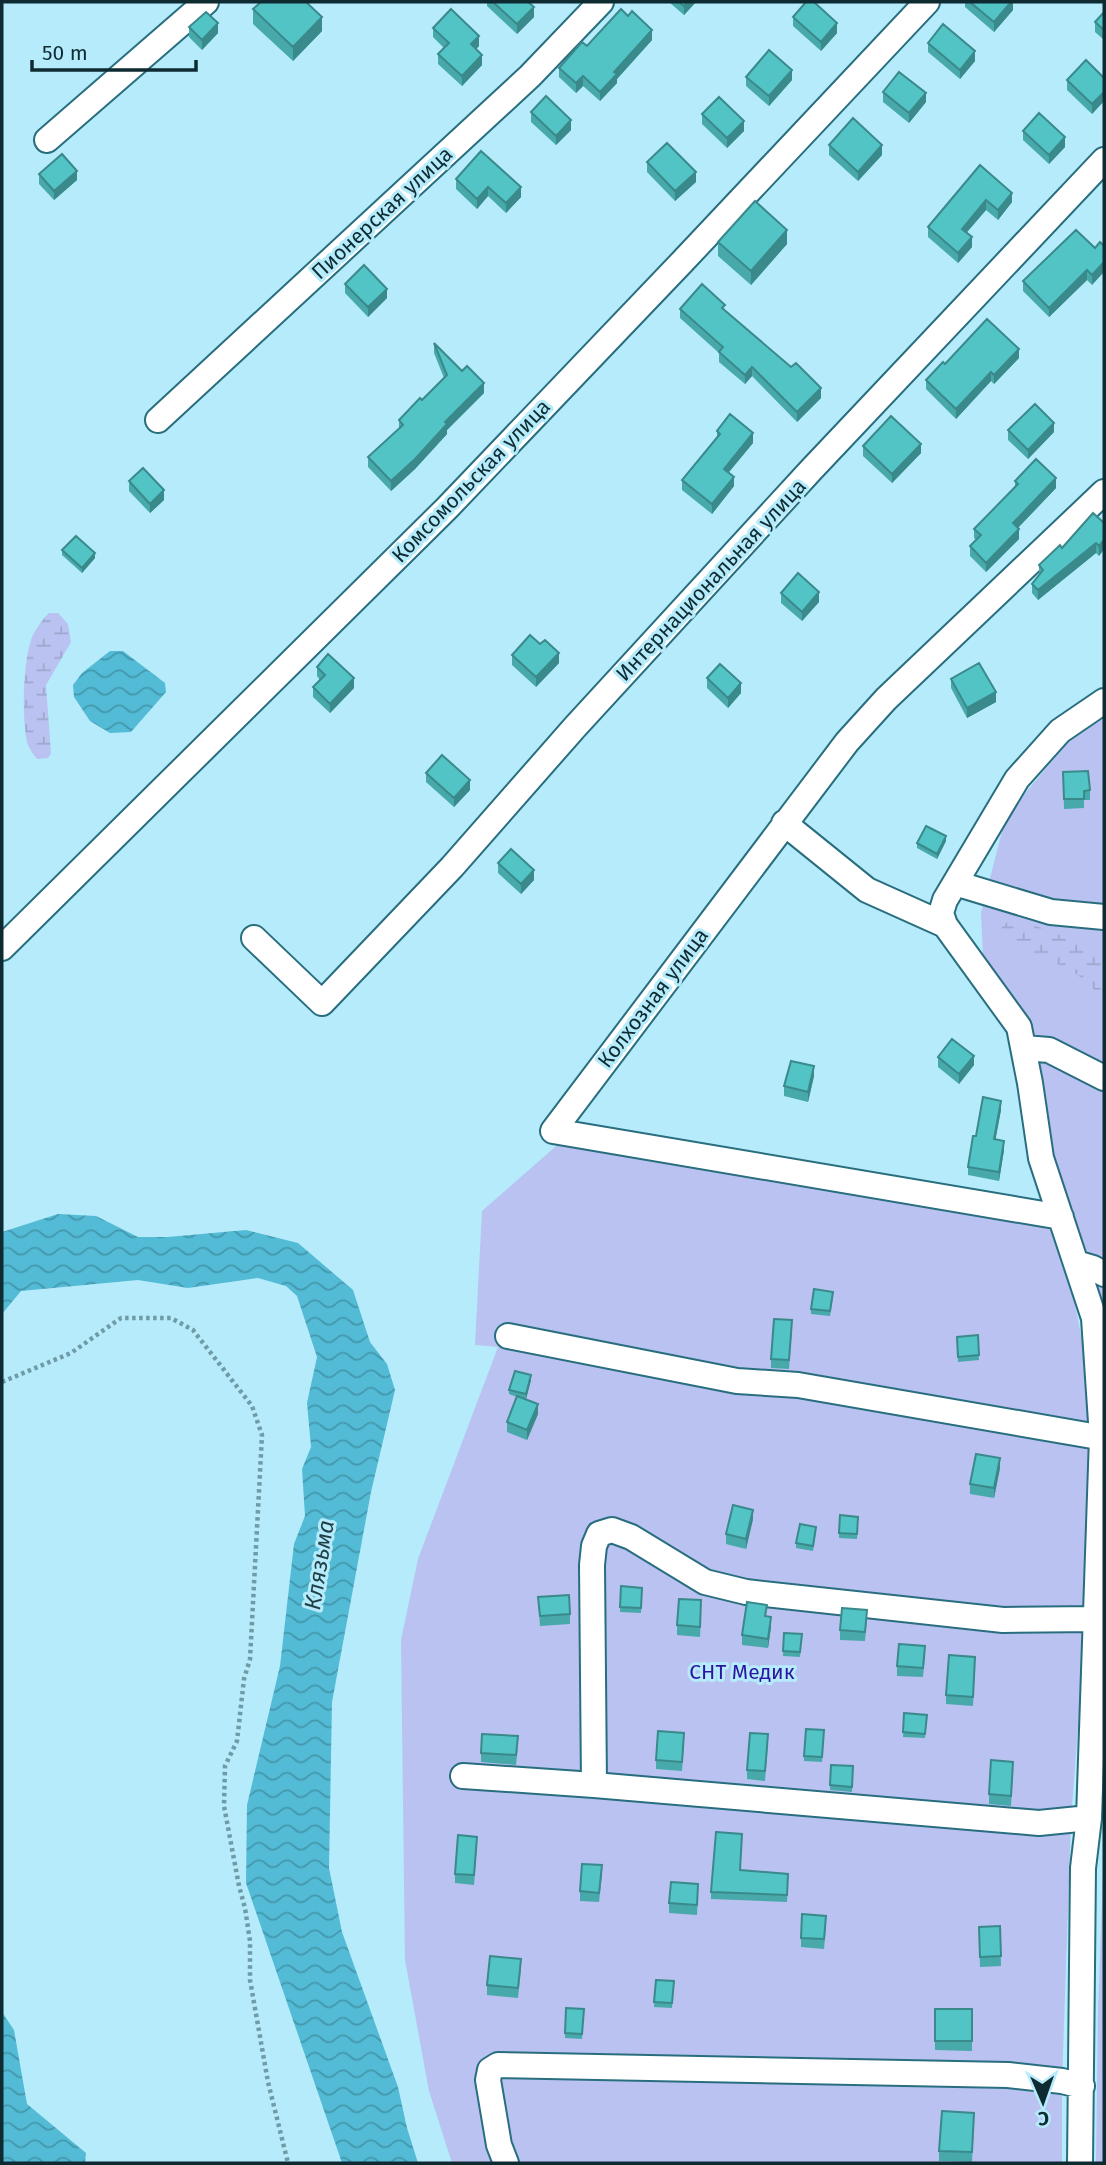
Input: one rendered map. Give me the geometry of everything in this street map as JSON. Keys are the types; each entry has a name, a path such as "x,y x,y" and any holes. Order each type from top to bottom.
{"street":[{"path":"47,140 206,2"},
{"name":"Пионерская улица","path":"158,420 530,76 601,2"},
{"name":"Комсомольская улица","path":"2,948 447,508 927,2"},
{"name":"Интернациональная улица","path":"254,938 322,1003 452,867 575,727 811,470 1104,160"},
{"name":"Колхозная улица","path":"1061,1217 553,1131 847,742 886,699 1104,492"},
{"path":"1080,2163 1083,1868 1098,1775 1103,1437 1094,1318 1041,1158 1019,1027 945,925 941,913 945,900 1017,779 1060,731 1104,701"},
{"path":"784,823 867,890 945,925"},
{"path":"955,883 1051,912 1104,917"},
{"path":"1024,1048 1049,1050 1104,1078"},
{"path":"1076,1263 1104,1274"},
{"path":"508,1336 737,1381 798,1385 1103,1437"},
{"path":"593,1785 592,1565 594,1546 599,1534 612,1530 631,1537 705,1582 746,1592 1003,1620 1099,1611"},
{"path":"463,1776 1039,1823 1089,1818"},
{"path":"506,2163 499,2145 488,2080 490,2070 498,2065 1008,2075 1082,2086"}],"path":[{"path":"2,1382 71,1353 121,1318 171,1318 193,1330 251,1406 262,1435 250,1659 244,1679 237,1741 225,1766 224,1806 248,1930 250,1980 268,2082 288,2163"}],"green space":[{"path":"49,613 58,613 68,624 71,642 46,685 51,754 48,758 37,759 29,747 26,735 25,673 33,635"},
{"path":"1104,718 1104,1317 1093,1268 1055,1165 1041,1074 1030,1025 983,956 981,913 1006,816 1069,741"},
{"path":"1011,919 1069,939 1104,946 1104,1004 1084,980 1071,971 1000,935 1002,927"},
{"name":"СНТ Медик","path":"563,1140 1048,1223 1075,1305 1088,1370 1090,1447 1085,1634 1071,1820 1062,2081 1062,2163 452,2163 429,2091 405,1960 401,1640 418,1559 498,1347 475,1345 482,1211"},
{"path":"1104,1847 1104,2163 1096,2163 1098,2012"}],"water":[{"path":"110,651 123,651 165,683 166,692 131,732 110,733 90,721 74,697 73,685 82,673"},
{"name":"Клязьма","path":"58,1214 96,1216 138,1237 246,1230 298,1243 353,1290 370,1342 387,1364 395,1390 371,1492 332,1702 329,1868 342,1932 398,2087 418,2163 342,2163 246,1883 247,1805 280,1666 294,1544 305,1516 302,1469 311,1447 307,1403 317,1357 297,1296 286,1286 258,1278 188,1288 138,1280 21,1291 2,1314 2,1232"},
{"path":"2,2012 14,2030 27,2104 86,2153 85,2163 2,2163"}],"building":[{"path":"261,2 306,2 322,17 293,47 253,9"},
{"path":"493,2 528,2 534,7 517,24"},
{"path":"806,2 814,2 837,23 821,42 793,17"},
{"path":"970,2 1011,2 994,22"},
{"path":"451,9 479,36 471,44 482,55 462,76 438,54 449,43 433,28"},
{"path":"621,9 628,16 632,11 652,30 614,72 617,74 600,92 583,76 576,83 559,68 582,42 587,46"},
{"path":"206,12 218,23 202,40 189,27"},
{"path":"1104,12 1104,30 1095,22"},
{"path":"943,24 975,51 960,70 928,43"},
{"path":"769,50 792,70 769,96 746,77"},
{"path":"1086,60 1104,78 1104,92 1092,104 1067,80"},
{"path":"899,72 926,93 909,113 883,92"},
{"path":"546,96 571,120 556,136 531,112"},
{"path":"719,97 744,121 727,138 702,114"},
{"path":"1039,113 1065,137 1049,155 1023,131"},
{"path":"853,118 882,145 858,172 829,145"},
{"path":"667,143 696,172 675,191 647,162"},
{"path":"481,151 521,187 506,203 488,187 477,199 456,179"},
{"path":"62,154 77,171 54,191 39,174"},
{"path":"980,165 1012,193 998,210 986,200 962,229 972,237 958,253 928,227"},
{"path":"755,201 787,230 751,271 718,242"},
{"path":"1076,230 1095,248 1100,242 1104,246 1104,262 1092,275 1087,270 1049,308 1023,281"},
{"path":"364,265 387,289 368,307 345,284"},
{"path":"702,284 725,305 722,308 791,367 796,363 821,388 797,412 752,367 745,375 719,352 723,347 680,309"},
{"path":"987,319 1019,349 994,375 991,372 956,409 926,380 943,362 945,364"},
{"path":"434,343 462,371 467,366 484,383 445,422 447,424 415,459 391,481 368,457 403,425 399,420 420,398 422,400 447,375"},
{"path":"1035,404 1054,423 1028,450 1008,430"},
{"path":"730,414 753,433 724,469 734,477 712,504 682,480 720,434 717,431"},
{"path":"891,416 921,444 892,474 863,446"},
{"path":"1036,459 1056,478 1013,523 1019,529 986,563 970,546 981,535 974,529 1018,484 1015,481"},
{"path":"143,468 164,490 150,504 129,481"},
{"path":"1093,513 1104,523 1104,540 1099,546 1096,543 1038,590 1032,584 1043,570 1039,565 1060,545 1062,548"},
{"path":"76,536 95,553 82,568 62,550"},
{"path":"798,573 819,592 802,612 781,593"},
{"path":"530,635 540,644 545,640 559,653 536,677 512,655"},
{"path":"328,654 354,678 330,704 313,687 325,675 317,667"},
{"path":"979,663 996,692 967,708 951,679"},
{"path":"720,664 741,683 728,698 707,678"},
{"path":"442,755 470,780 454,798 426,773"},
{"path":"1088,771 1090,790 1084,791 1084,799 1064,799 1063,772"},
{"path":"926,826 946,836 937,854 917,843"},
{"path":"511,849 534,870 521,884 498,863"},
{"path":"952,1039 974,1056 959,1074 938,1057"},
{"path":"791,1061 814,1066 808,1092 784,1086"},
{"path":"983,1097 1001,1101 994,1139 1004,1141 999,1172 968,1167"},
{"path":"814,1289 833,1292 830,1311 811,1309"},
{"path":"774,1319 792,1320 789,1360 771,1359"},
{"path":"978,1335 979,1355 958,1357 957,1337"},
{"path":"515,1371 531,1375 526,1394 509,1390"},
{"path":"517,1396 538,1404 527,1430 507,1422"},
{"path":"976,1454 1000,1458 994,1488 970,1484"},
{"path":"733,1505 753,1510 746,1539 726,1534"},
{"path":"840,1515 858,1517 857,1534 839,1533"},
{"path":"800,1524 816,1527 813,1546 796,1543"},
{"path":"621,1586 642,1588 641,1608 620,1607"},
{"path":"569,1595 570,1614 540,1616 538,1597"},
{"path":"679,1599 701,1600 700,1627 677,1625"},
{"path":"747,1602 767,1605 765,1616 771,1617 768,1639 742,1635"},
{"path":"842,1608 867,1610 865,1632 840,1630"},
{"path":"784,1633 802,1634 800,1652 783,1651"},
{"path":"899,1644 925,1646 923,1668 897,1666"},
{"path":"949,1655 975,1657 973,1697 946,1695"},
{"path":"904,1713 927,1715 925,1734 903,1732"},
{"path":"806,1729 824,1730 822,1757 804,1756"},
{"path":"658,1731 684,1733 682,1762 656,1760"},
{"path":"750,1733 768,1734 765,1771 747,1770"},
{"path":"482,1734 518,1736 516,1755 481,1753"},
{"path":"991,1760 1013,1762 1011,1796 989,1794"},
{"path":"831,1765 853,1766 852,1787 830,1785"},
{"path":"716,1832 742,1834 740,1870 788,1874 787,1895 711,1892"},
{"path":"458,1835 477,1837 474,1875 455,1874"},
{"path":"582,1864 602,1865 599,1893 580,1891"},
{"path":"671,1882 698,1884 697,1905 669,1903"},
{"path":"802,1914 826,1916 824,1939 801,1938"},
{"path":"1000,1926 1001,1956 980,1957 979,1927"},
{"path":"490,1956 521,1959 518,1988 487,1985"},
{"path":"656,1980 674,1981 672,2003 654,2002"},
{"path":"566,2008 584,2009 582,2034 565,2033"},
{"path":"935,2009 972,2009 972,2041 935,2041"},
{"path":"942,2111 974,2113 972,2152 939,2151"}]}
